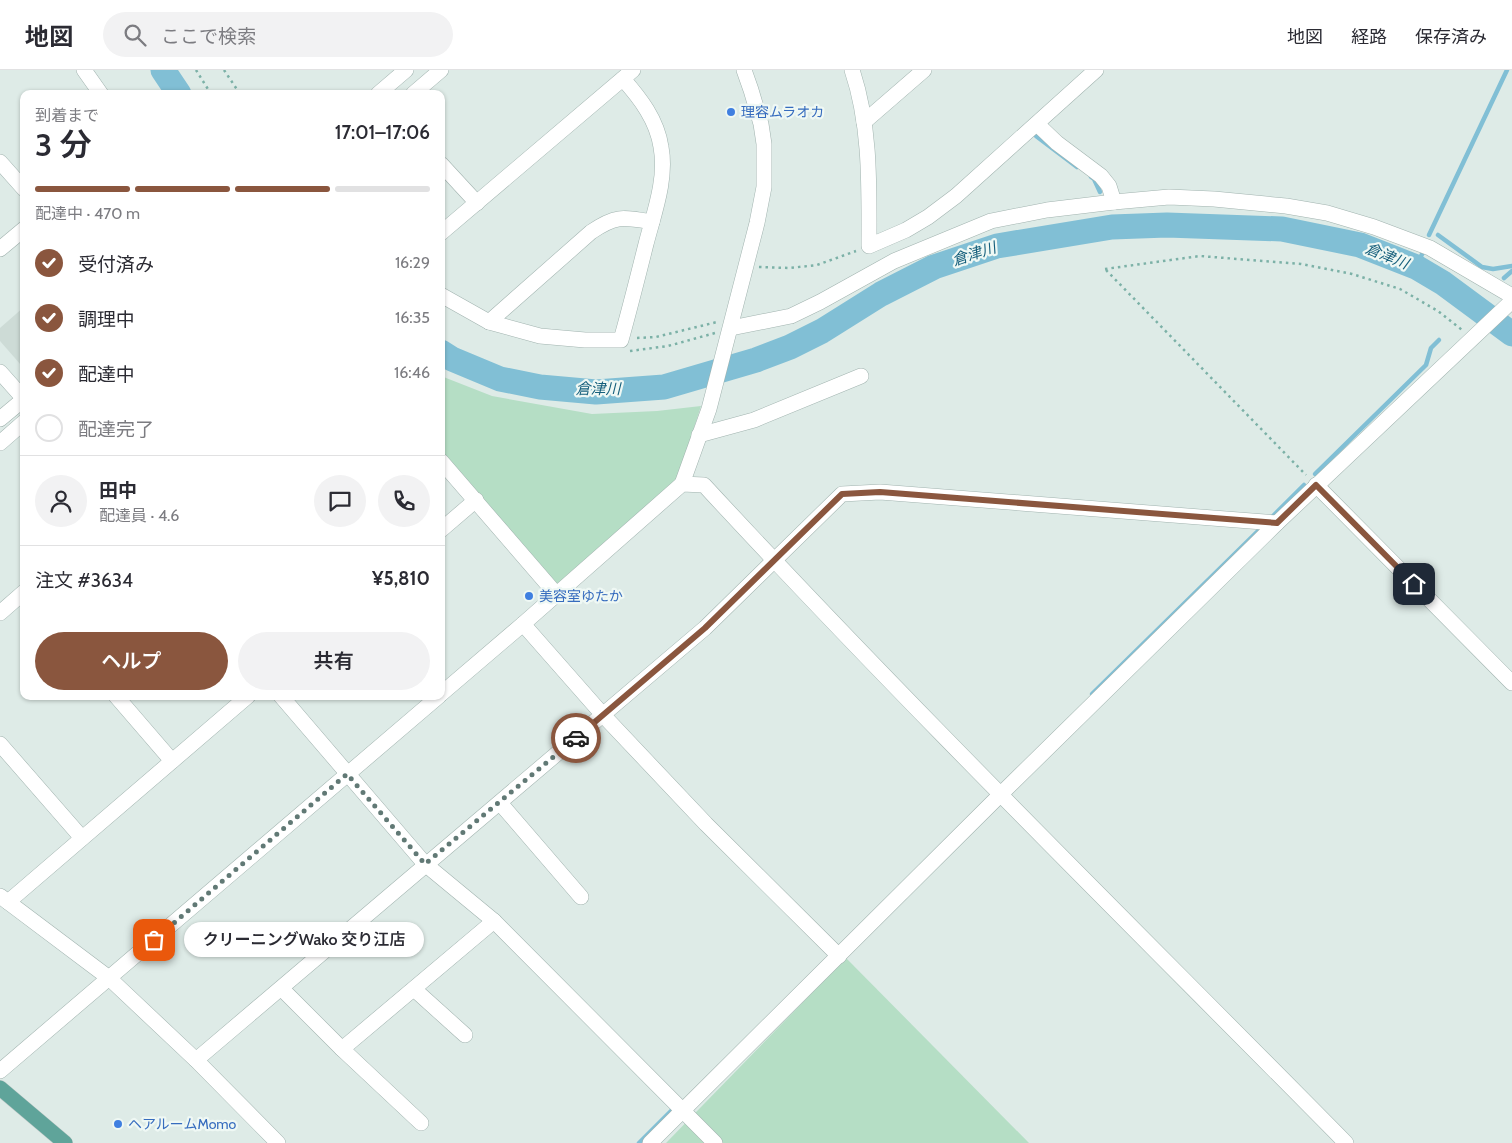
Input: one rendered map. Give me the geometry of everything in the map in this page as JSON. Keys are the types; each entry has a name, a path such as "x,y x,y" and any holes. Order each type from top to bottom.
{"main road":[{"path":"0,1088 65,1143"}],"street":[{"path":"84,70 98,90"},
{"path":"383,90 406,70"},
{"path":"418,90 440,70"},
{"path":"445,691 682,484 709,409 761,208 765,166 761,124 744,70"},
{"path":"852,70 858,87 864,122 868,181 869,246 906,230 928,217 956,196 1096,70"},
{"path":"864,122 924,70"},
{"path":"445,230 628,74 656,129 663,161 662,181 621,340 563,339 540,336 489,322 445,297"},
{"path":"1037,124 1057,143 1101,176 1109,186 1114,202"},
{"path":"0,162 20,185"},
{"path":"445,168 477,202"},
{"path":"650,1143 1277,523 1511,300 1430,248 1383,230 1327,213 1286,206 1169,197 1047,210 991,221 894,261 791,316 731,329"},
{"path":"489,322 591,232 602,225 614,219 627,218 652,222"},
{"path":"0,249 20,232"},
{"path":"0,372 20,394"},
{"path":"699,435 754,420 861,376"},
{"path":"0,419 20,402"},
{"path":"0,443 20,426"},
{"path":"445,465 556,594"},
{"path":"682,484 704,486 774,561 1001,794 1346,1143"},
{"path":"1316,485 1512,683"},
{"path":"196,1060 705,628 842,494 880,492 1277,523"},
{"path":"445,527 476,500"},
{"path":"0,613 20,596"},
{"path":"523,624 603,715 706,824 839,956"},
{"path":"119,700 172,761"},
{"path":"243,700 82,838 4,899 109,978 196,1060 278,1143"},
{"path":"283,700 425,864 494,921 715,1143"},
{"path":"0,1070 434,700"},
{"path":"0,744 82,838"},
{"path":"500,803 582,897"},
{"path":"342,1049 494,921"},
{"path":"282,988 342,1049 421,1124"},
{"path":"414,989 465,1035"}],"path":[{"path":"196,70 209,90"},
{"path":"224,70 237,90"},
{"path":"746,267 790,268 817,265 869,246"},
{"path":"1316,485 1105,269 1200,256 1301,264 1352,274 1400,289 1438,311 1473,336"},
{"path":"621,340 690,330 731,329"}],"shaded area":[{"path":"20,310 20,364 0,341 0,328"}],"green space":[{"path":"445,378 492,396 592,414 657,411 701,406 676,483 557,586 445,457"},
{"path":"846,958 1029,1143 666,1143"}],"waterway":[{"name":"倉津川","path":"163,70 176,90"},
{"path":"1429,235 1507,70"},
{"path":"1036,136 1077,167"},
{"path":"1091,177 1094,179 1100,192"},
{"name":"倉津川","path":"445,355 500,379 540,387 596,392 664,387 756,360 790,347 822,331 881,294 934,267 997,246 1112,227 1167,225 1282,229 1360,245 1416,267 1443,283 1512,334"},
{"path":"1438,235 1482,267 1493,269 1512,266"},
{"path":"1416,267 1423,252"},
{"path":"1504,278 1512,271"},
{"path":"1315,474 1426,365 1431,348 1439,340"},
{"path":"1273,516 1304,485"},
{"path":"1092,694 1260,529"},
{"path":"639,1143 672,1110"}],"way so far":[{"path":"154,940 347,774 425,864 576,738"}],"place":[{"name":"理容ムラオカ","path":"731,112"},
{"name":"美容室ゆたか","path":"529,596"},
{"name":"クリーニングWako 交り江店","path":"154,940"},
{"name":"ヘアルームMomo","path":"118,1124"}],"route":[{"path":"576,738 705,628 842,494 880,492 1277,523 1316,485 1414,584"}]}
